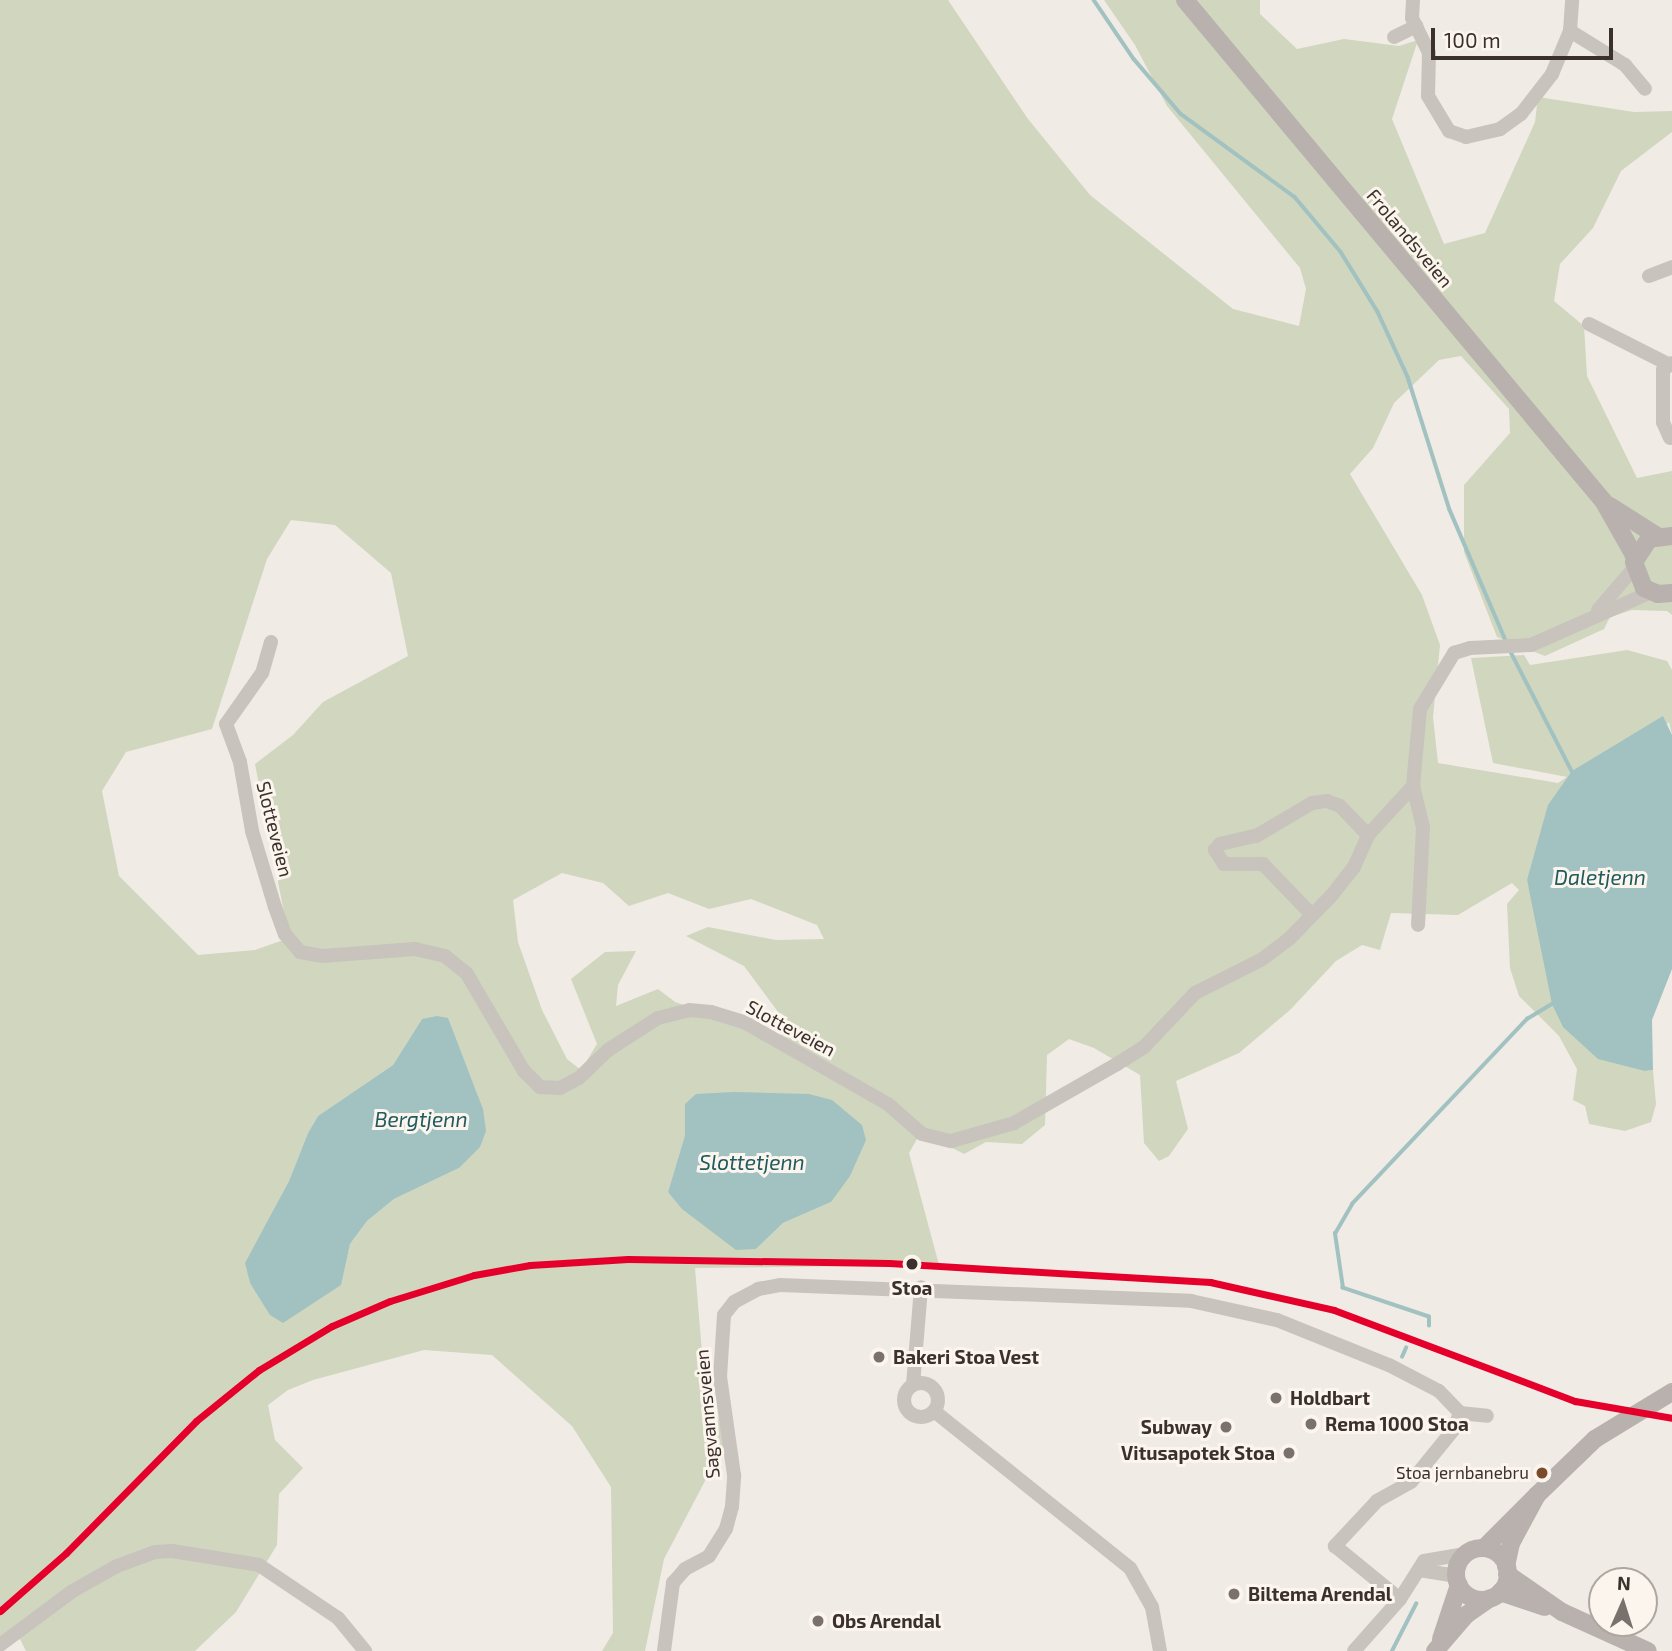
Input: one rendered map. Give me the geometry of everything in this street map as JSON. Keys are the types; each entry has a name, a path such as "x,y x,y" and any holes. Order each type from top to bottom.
{"main road":[{"name":"Frolandsveien","path":"1185,0 1604,502 1634,562 1639,582 1665,595"},
{"name":"Frolandsveien","path":"1604,502 1664,536"},
{"path":"1634,562 1643,543 1664,536"},
{"path":"1438,1647 1465,1554 1484,1548 1595,1439 1672,1392"},
{"path":"1438,1647 1495,1595 1507,1570 1511,1543 1537,1495"},
{"path":"1484,1548 1497,1553 1507,1570 1562,1612"},
{"path":"1457,1581 1475,1599 1495,1595 1562,1612 1648,1651"}],"street":[{"path":"1413,0 1410,6 1429,53 1428,96 1437,118 1449,131 1466,137 1500,129 1521,114 1552,74 1570,31 1572,0"},
{"path":"1394,37 1417,26"},
{"path":"1570,31 1625,65 1645,89"},
{"path":"1649,276 1672,267"},
{"path":"1589,324 1670,364 1663,370 1663,422 1670,438"},
{"path":"1592,616 1634,562"},
{"path":"1418,925 1423,827 1413,786 1420,709 1454,653 1470,648 1531,645 1592,616 1665,595"},
{"name":"Slotteveien","path":"271,642 262,674 226,724 240,762 252,831 290,944 309,955 415,949 456,962 524,1071 540,1087 560,1088 579,1078 608,1050 658,1018 689,1010 711,1012 744,1022 888,1104 922,1134 951,1141 974,1138 1014,1123 1126,1058 1144,1047 1195,993 1261,960 1312,915 1354,867 1368,835 1413,786"},
{"path":"1312,915 1263,864 1224,864 1215,850 1220,844 1256,836 1312,803 1327,801 1339,806 1368,835"},
{"name":"Sagvannsveien","path":"664,1651 673,1583 685,1569 709,1556 726,1529 732,1507 734,1475 720,1377 724,1315 746,1295 780,1285 921,1287 1191,1301 1233,1308 1317,1335 1389,1365 1439,1391 1460,1413"},
{"path":"921,1287 913,1385 905,1399 908,1409 921,1416 934,1411"},
{"path":"913,1385 928,1384 936,1391 934,1411"},
{"path":"934,1411 1130,1568 1152,1607 1159,1650"},
{"path":"1399,1599 1335,1546 1377,1501 1411,1482 1454,1429 1460,1413 1487,1416"},
{"path":"0,1646 71,1592 117,1566 155,1552 172,1551 259,1565 338,1618 365,1651"},
{"path":"1354,1651 1399,1599 1430,1556 1465,1554"},
{"path":"1419,1570 1457,1581"}],"green space":[{"path":"0,0 948,0 1028,119 1090,195 1233,309 1299,326 1306,289 1300,268 1167,106 1135,45 1104,0 1260,0 1260,14 1297,49 1344,39 1399,46 1418,40 1392,119 1444,244 1485,233 1535,122 1538,97 1634,112 1672,111 1672,132 1621,171 1593,228 1560,264 1554,301 1584,326 1587,376 1637,478 1672,471 1672,615 1667,611 1632,610 1610,617 1604,629 1545,656 1497,637 1464,552 1464,485 1510,433 1509,409 1461,356 1439,360 1394,403 1373,448 1350,474 1422,595 1440,645 1433,717 1438,763 1558,783 1567,777 1493,763 1471,658 1524,655 1530,665 1627,650 1667,661 1672,670 1672,735 1669,722 1527,880 1540,935 1645,1071 1653,1070 1656,1104 1651,1122 1625,1131 1589,1124 1585,1106 1573,1100 1577,1069 1559,1036 1519,996 1510,968 1507,904 1519,890 1512,883 1458,915 1391,913 1380,950 1362,945 1336,961 1290,1010 1239,1053 1176,1081 1188,1129 1169,1156 1159,1161 1144,1143 1140,1075 1094,1048 1069,1039 1047,1055 1045,1125 1022,1144 986,1142 964,1154 921,1132 909,1153 939,1265 695,1268 704,1377 726,1441 664,1559 645,1651 602,1651 613,1633 611,1487 572,1426 492,1355 424,1350 313,1380 288,1390 268,1405 275,1440 303,1468 279,1494 277,1545 236,1612 195,1651 26,1651 20,1639 0,1647","holes":["291,520 335,525 391,573 408,656 323,702 293,735 255,764 289,938 255,950 198,955 119,876 102,791 126,752 212,729 267,559","562,873 603,883 629,906 668,893 709,909 751,899 817,925 824,939 776,940 708,927 686,936 744,966 787,1024 780,1038 675,1002 658,989 616,1006 618,985 636,951 605,952 571,979 597,1044 581,1070 567,1059 542,1010 518,942 513,900","447,1018 478,1096 459,1168 394,1199 367,1221 350,1244 340,1285 283,1322 250,1283 246,1263 289,1181 308,1133 318,1116 393,1065 422,1019","685,1135 831,1202 783,1223 756,1249 668,1192"]}],"water":[{"name":"Daletjenn","path":"1663,716 1672,735 1672,969 1652,1020 1653,1070 1645,1071 1598,1059 1563,1027 1552,1004 1527,880 1548,805 1572,771"},
{"name":"Bergtjenn","path":"437,1016 448,1018 483,1109 486,1131 480,1147 459,1168 394,1199 367,1221 350,1244 341,1285 283,1323 270,1315 250,1283 245,1263 289,1181 308,1133 318,1116 393,1065 422,1019"},
{"name":"Slottetjenn","path":"696,1094 809,1094 832,1100 862,1125 866,1140 850,1176 831,1202 783,1223 756,1249 736,1250 682,1209 668,1192 685,1135 685,1104"}],"waterway":[{"path":"1094,0 1134,59 1181,114 1295,197 1341,252 1378,312 1408,377 1450,510 1507,643"},
{"path":"1510,650 1572,771"},
{"path":"1429,1326 1429,1317 1343,1288 1335,1234 1352,1204 1527,1019 1552,1004"},
{"path":"1402,1357 1406,1348"},
{"path":"1392,1651 1416,1604"}],"transit line":[{"path":"0,1611 66,1553 196,1421 259,1370 332,1326 390,1301 474,1275 530,1265 628,1259 889,1263 1210,1282 1334,1310 1575,1401 1672,1418"}],"place":[{"name":"Stoa","path":"912,1264"},
{"name":"Bakeri Stoa Vest","path":"879,1357"},
{"name":"Holdbart","path":"1276,1398"},
{"name":"Rema 1000 Stoa","path":"1311,1424"},
{"name":"Subway","path":"1226,1427"},
{"name":"Vitusapotek Stoa","path":"1289,1453"},
{"name":"Stoa jernbanebru","path":"1542,1473"},
{"name":"Biltema Arendal","path":"1234,1594"},
{"name":"Obs Arendal","path":"818,1621"}]}
